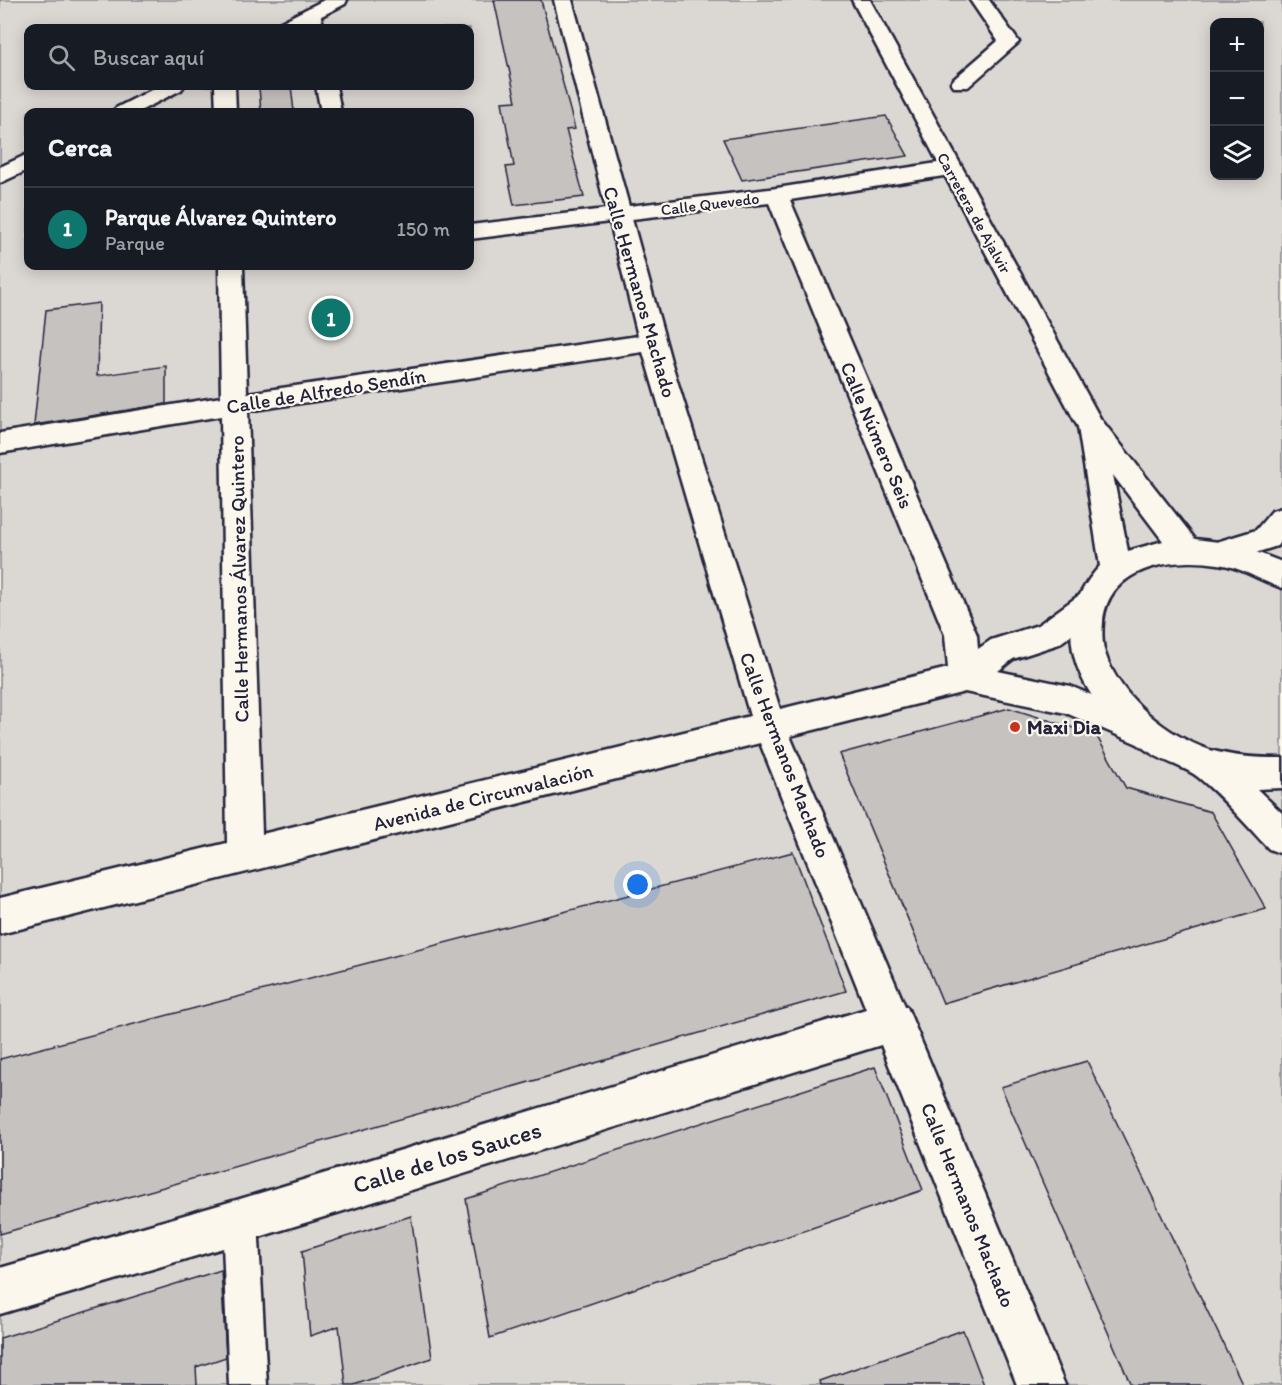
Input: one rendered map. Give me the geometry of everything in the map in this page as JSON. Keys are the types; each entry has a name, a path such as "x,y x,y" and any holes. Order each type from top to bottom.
{"street":[{"path":"313,21 339,0"},
{"name":"Calle Hermanos Machado","path":"563,0 653,342 752,675 770,728 893,1021 1041,1385"},
{"name":"Carretera de Ajalvir","path":"861,0 1090,424 1186,549"},
{"path":"962,83 1009,42 980,0"},
{"path":"131,108 166,90"},
{"path":"225,90 226,108"},
{"path":"327,90 330,108"},
{"path":"0,176 24,163"},
{"name":"Calle Quevedo","path":"474,232 777,195 950,168"},
{"name":"Calle Número Seis","path":"777,195 961,635 965,678"},
{"name":"Calle Hermanos Álvarez Quintero","path":"231,270 245,856"},
{"name":"Calle de Alfredo Sendín","path":"0,443 236,404 653,342"},
{"name":"Carretera de Ajalvir","path":"1090,424 1116,569"},
{"path":"1221,552 1266,538 1282,519"},
{"path":"1282,576 1254,562 1221,552 1186,549 1148,554 1116,569 1099,585 1089,604 1085,635 1094,669 1115,703 1148,733 1177,751 1209,765 1259,775 1282,773"},
{"name":"Avenida de Circunvalación","path":"0,916 770,728 814,714 965,678 1002,649 1048,635 1089,604"},
{"name":"Avenida de Circunvalación","path":"965,678 1070,700 1148,733"},
{"path":"1209,765 1282,837"},
{"name":"Calle de los Sauces","path":"0,1291 240,1221 893,1021"},
{"path":"240,1221 248,1385"}],"shaded area":[{"path":"0,0 1282,0 1282,1385 0,1385"}],"building":[{"path":"494,0 541,0 575,129 566,130 584,197 514,205 506,167 514,166 502,102 516,101"},
{"path":"259,90 291,90 294,108 261,108"},
{"path":"886,116 908,156 742,180 723,139"},
{"path":"99,303 97,376 166,366 166,404 34,425 46,310"},
{"path":"1009,708 1096,735 1126,788 1211,812 1266,909 943,1003 839,754"},
{"path":"793,852 846,991 0,1234 0,1059"},
{"path":"1087,1061 1243,1385 1131,1385 1001,1087"},
{"path":"875,1067 923,1190 490,1338 466,1199"},
{"path":"411,1216 432,1358 354,1385 346,1385 339,1326 310,1336 302,1251"},
{"path":"221,1270 226,1357 196,1367 197,1385 0,1385 0,1338"},
{"path":"963,1330 984,1385 821,1385 820,1381"}],"place":[{"name":"Parque Álvarez Quintero","path":"331,318"},
{"name":"Maxi Dia","path":"1015,727"}]}
